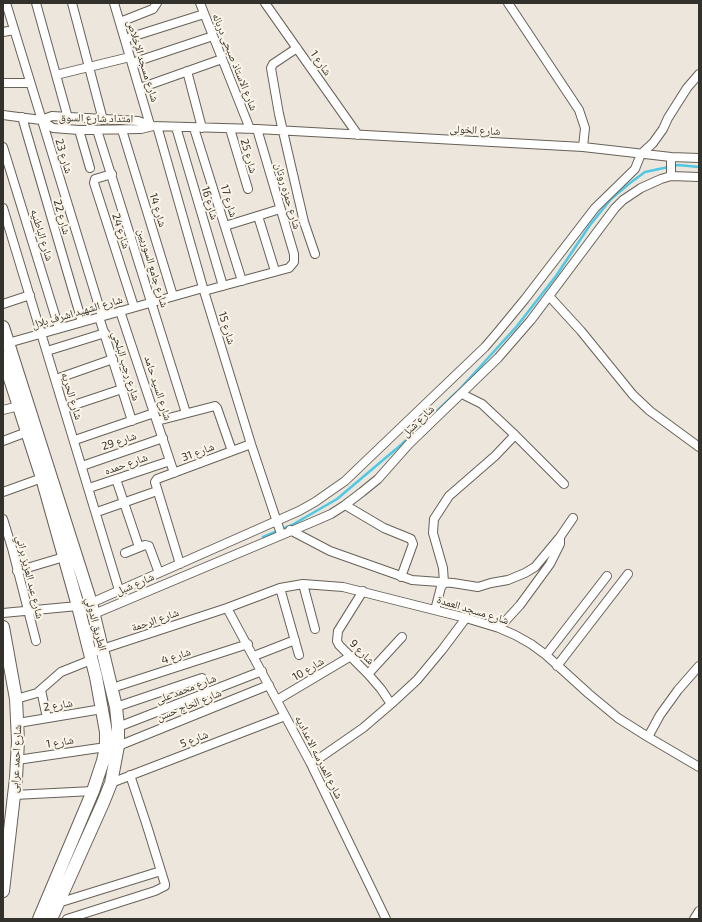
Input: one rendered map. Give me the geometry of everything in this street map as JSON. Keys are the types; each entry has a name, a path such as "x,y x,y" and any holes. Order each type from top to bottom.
{"street":[{"name":"شارع 23","path":"6,3 100,316"},
{"path":"36,3 68,118"},
{"path":"72,3 103,120"},
{"name":"شارع مسجد الإخلاص","path":"114,3 140,88 154,126"},
{"path":"120,22 152,9 157,3"},
{"name":"شارع الاستاذ صبحى درباله","path":"200,3 222,59 254,129"},
{"name":"شارع 1","path":"265,3 358,135"},
{"path":"508,3 579,110 585,128 583,147"},
{"path":"125,40 204,14"},
{"path":"3,32 14,30"},
{"path":"56,75 89,67 131,60 213,36"},
{"path":"297,48 273,64 271,68 283,131 304,222 315,254"},
{"path":"140,88 222,59"},
{"name":"شارع 17","path":"187,71 198,128 242,281"},
{"name":"شارع شبل","path":"92,608 119,590 277,521 315,502 345,481 485,347 525,299 594,208 631,174 638,163 641,154 653,143 663,130 687,88 699,74"},
{"path":"3,83 30,82"},
{"name":"امتداد شارع السوق","path":"3,115 40,120 53,128 79,130 145,129 154,126"},
{"name":"امتداد شارع السوق","path":"40,120 52,116 138,121 154,126 254,129"},
{"name":"شارع 22","path":"22,117 82,322"},
{"name":"شارع 15","path":"154,126 251,444 281,534"},
{"name":"شارع 16","path":"176,127 223,286"},
{"name":"شارع 25","path":"230,129 248,189"},
{"name":"شارع الخولى","path":"254,129 583,147 671,159 699,158"},
{"name":"شارع حمزه روتان","path":"254,129 295,258 294,262 288,268"},
{"path":"79,130 90,168"},
{"name":"شارع جامع السوريين","path":"97,130 186,413"},
{"name":"شارع 14","path":"122,130 173,296"},
{"name":"شارع الباطنيه","path":"3,147 59,328"},
{"path":"671,159 671,175"},
{"name":"شارع 24","path":"112,174 94,179 94,183 134,307"},
{"name":"شارع شبل","path":"92,608 331,514 345,505 378,479 392,462 498,358 548,296 615,208 641,188 671,175 699,178"},
{"name":"شارع الحريه","path":"3,208 5,219 75,440 119,590"},
{"path":"225,226 280,209"},
{"path":"258,216 275,272"},
{"name":"شارع الشهيد اشرف بلال","path":"6,349 42,333 100,316 173,296 223,286 288,268"},
{"path":"3,304 30,295"},
{"path":"548,296 581,332 633,395 650,411 699,447"},
{"name":"شارع السيد حامد","path":"120,311 174,473"},
{"name":"شارع رجب البلحي","path":"100,316 132,421"},
{"name":"الطريق الدولي","path":"3,327 6,349 19,406 42,478 78,606 106,732 112,746 110,783 103,803 51,919"},
{"path":"47,351 104,333"},
{"name":"الطريق الدولي","path":"6,349 92,608 112,688 118,727 112,746 103,762 93,791 39,919"},
{"path":"56,379 113,359"},
{"path":"65,408 122,389"},
{"path":"462,394 482,404 564,484"},
{"path":"3,410 19,406"},
{"path":"75,440 132,421 186,413 215,406 232,452"},
{"path":"3,441 27,432"},
{"path":"435,610 444,583 443,568 434,538 434,519 449,496 495,456 514,436"},
{"name":"شارع 29","path":"82,466 162,438"},
{"name":"شارع 31","path":"96,512 124,502 156,487 157,480 251,444"},
{"name":"شارع حمده","path":"89,488 170,460"},
{"path":"3,492 42,478"},
{"path":"116,479 139,547"},
{"path":"156,487 180,564"},
{"path":"345,505 384,528 411,539 413,544 401,577"},
{"path":"290,530 330,551 401,577 423,582 478,587 514,578 535,567 560,537 573,518"},
{"name":"شارع عبد العزيز براني","path":"3,519 36,641"},
{"path":"499,628 520,605 550,564 560,544 560,537"},
{"path":"125,553 147,545 151,548 159,573"},
{"path":"17,570 64,557"},
{"path":"558,666 628,574"},
{"path":"546,655 607,576"},
{"path":"303,584 315,629"},
{"name":"شارع مسجد العمدة","path":"227,608 280,588 303,584 343,587 363,591 499,628 516,635 531,644 546,655 603,706 648,737 699,767"},
{"path":"280,588 299,655"},
{"name":"شارع 9","path":"363,591 338,632 337,636 339,645 368,674 391,704"},
{"path":"3,613 78,606"},
{"name":"شارع المدرسه الاعداديه","path":"227,608 248,644 311,764 386,919"},
{"name":"شارع الرحمة","path":"16,699 28,696 41,690 61,672 102,650 227,608"},
{"path":"311,764 364,728 391,704 421,675 466,618"},
{"name":"شارع احمد عرابى","path":"3,627 16,699 18,723 14,796 3,891"},
{"path":"368,674 402,637"},
{"path":"254,656 295,640"},
{"name":"شارع 4","path":"112,688 248,644"},
{"name":"شارع 10","path":"277,700 351,656"},
{"path":"648,737 678,690 699,666"},
{"name":"شارع محمد على","path":"118,727 262,671"},
{"path":"116,707 202,678"},
{"name":"شارع الحاج حسن","path":"112,746 269,685"},
{"path":"41,690 47,718"},
{"name":"شارع 2","path":"18,723 102,709"},
{"name":"شارع 5","path":"110,783 285,716"},
{"name":"شارع 1","path":"17,760 112,746"},
{"path":"66,919 165,886 130,776"},
{"path":"14,796 93,791"},
{"path":"58,903 161,871"},
{"path":"694,919 699,912"}],"waterway":[{"path":"263,537 292,525 337,499 402,444 459,390 517,326 556,276 590,225 611,199 645,172 678,165 699,167"}]}
